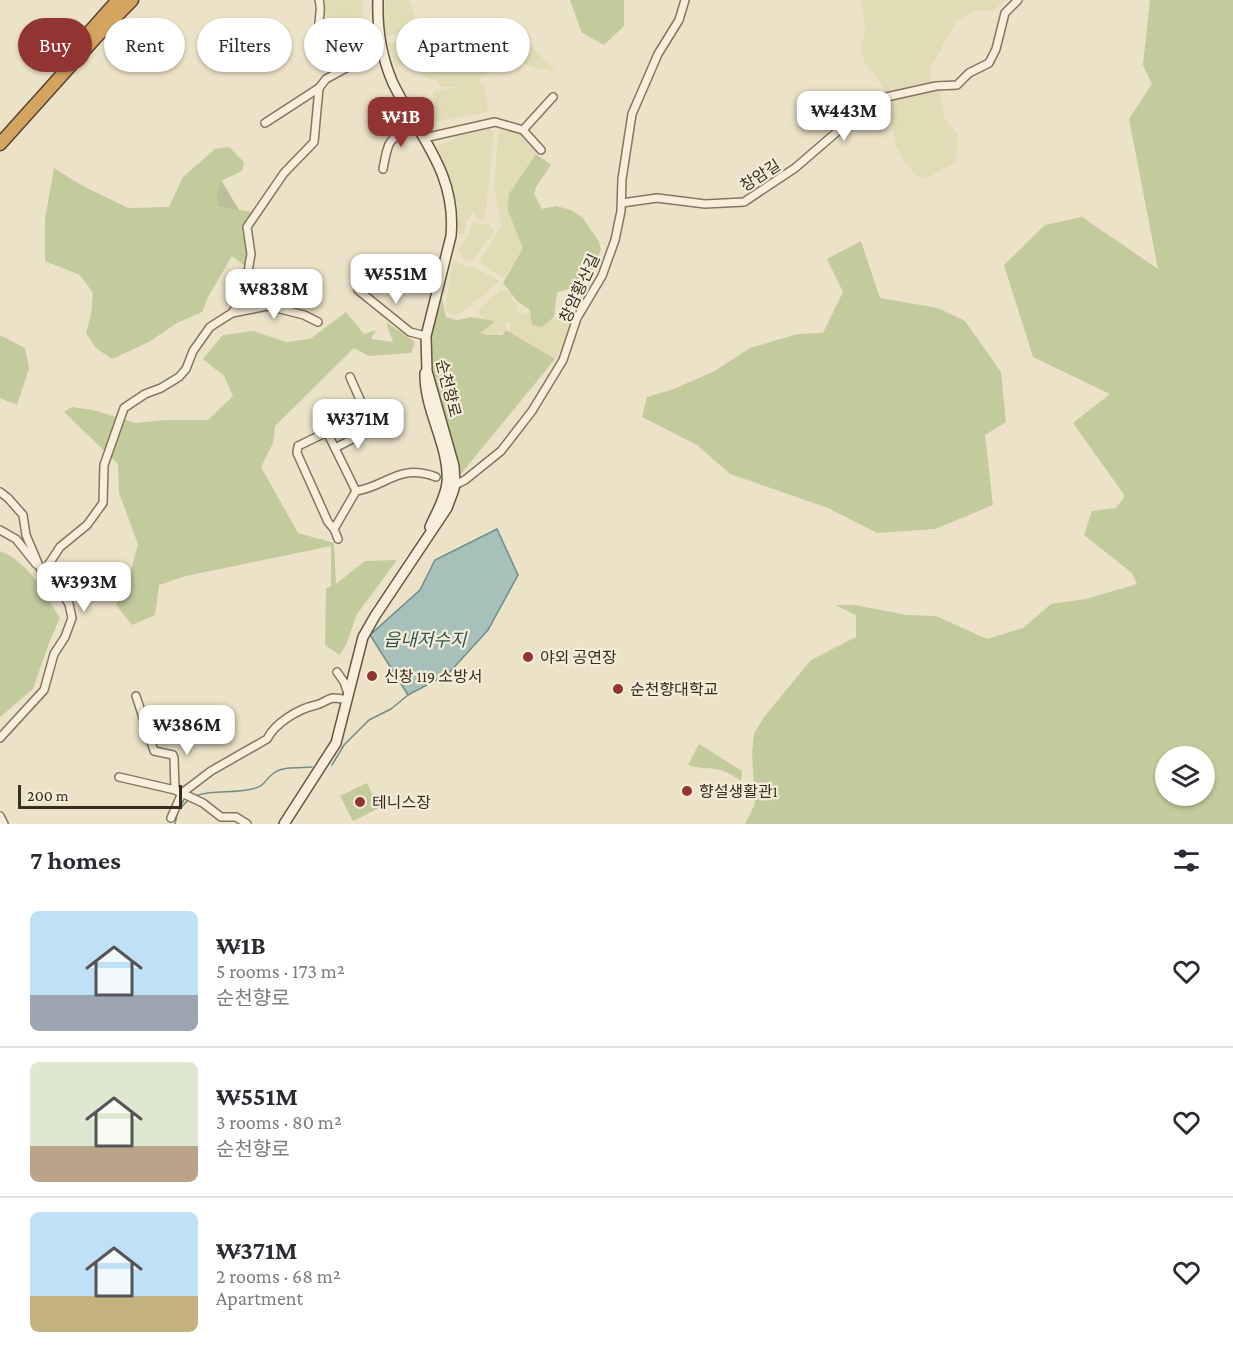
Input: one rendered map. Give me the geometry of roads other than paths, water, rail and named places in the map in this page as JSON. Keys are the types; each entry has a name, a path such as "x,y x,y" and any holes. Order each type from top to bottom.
{"highway":[{"path":"0,134 118,0"},
{"path":"0,144 96,36 132,0"}],"main road":[{"name":"순천향로","path":"378,0 379,18"},
{"name":"순천향로","path":"384,54 392,79 446,182 452,222 448,249 426,336 425,359 453,466 455,485"},
{"path":"425,359 425,391 446,462 445,493 425,541"},
{"path":"284,824 332,749 340,729 363,637 447,508 455,485"}],"street":[{"path":"319,0 320,18"},
{"name":"창암황산길","path":"455,485 465,480 501,451 532,411 568,348 580,312 606,267 615,240 622,203 622,179 632,114 658,54 679,20 685,0"},
{"name":"창암길","path":"622,203 657,198 705,204 735,204 748,200 795,168 838,131 882,98 936,86 955,86 973,70 989,63 996,48 1005,13 1018,0"},
{"path":"265,123 319,88 326,79 338,72"},
{"path":"41,571 60,547 87,525 103,503 105,464 124,408 145,394 179,377 186,369 193,351 210,327 231,313 238,304 246,283 252,254 247,226 284,173 314,142 319,88"},
{"path":"523,130 553,97"},
{"path":"424,138 495,122 523,130 540,150"},
{"path":"383,169 387,144 391,139 417,126"},
{"path":"358,290 410,332 426,336"},
{"path":"231,313 268,306 304,315 318,322"},
{"path":"350,377 362,404 330,421 327,432 356,491"},
{"path":"335,448 370,430"},
{"path":"327,432 300,444 297,449 328,522 338,539"},
{"path":"436,477 445,471 446,462"},
{"path":"334,529 356,491 397,475 415,472 436,477 443,483 445,493"},
{"path":"0,492 23,515 26,535 41,571"},
{"path":"0,530 16,539 50,586 62,593 69,604 72,618 65,637 54,654 44,690 0,738"},
{"path":"179,791 267,740 271,732 310,705 317,705 334,698 348,698 344,682 337,672"},
{"path":"136,696 154,751 173,755 174,758 179,791 171,818"},
{"path":"119,777 179,791 203,803 221,817 236,818 247,824"},
{"path":"0,816 4,824"}],"water":[{"name":"읍내저수지","path":"497,529 518,575 488,630 448,674 408,695 370,635 420,590 435,560"}],"waterway":[{"path":"332,765 344,745 369,720 391,709 408,695"},
{"path":"195,796 257,788 278,771 287,768 312,767"},
{"path":"175,824 178,811 188,800"}],"place":[{"name":"야외 공연장","path":"528,657"},
{"name":"신창 119 소방서","path":"372,676"},
{"name":"순천향대학교","path":"618,689"},
{"name":"향설생활관1","path":"687,791"},
{"name":"테니스장","path":"360,802"}]}
